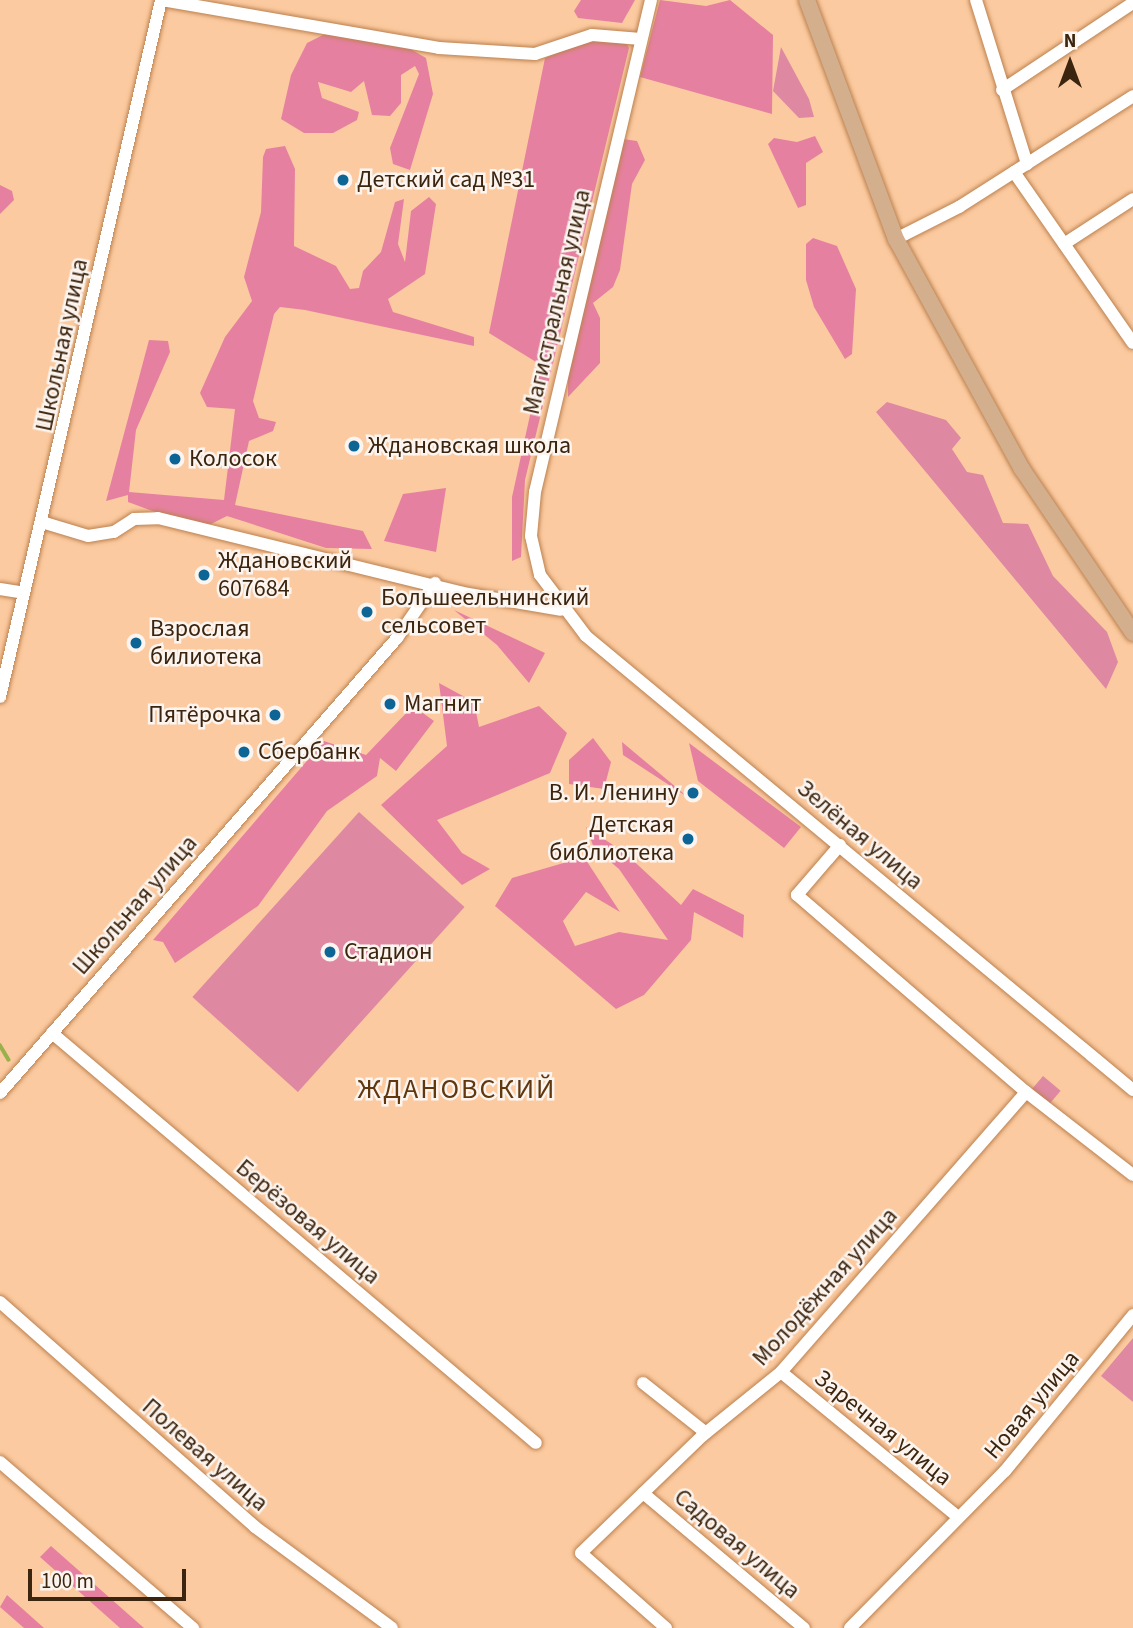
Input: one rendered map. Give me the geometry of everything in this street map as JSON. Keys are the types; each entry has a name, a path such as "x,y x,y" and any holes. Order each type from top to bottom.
{"main road":[{"path":"807,0 896,239 1022,469 1133,633"}],"street":[{"name":"Школьная улица","path":"0,697 24,593 45,523 162,0 439,48 535,54 592,35 641,39"},
{"name":"Магистральная улица","path":"562,610 540,575 531,515 651,0"},
{"path":"976,0 1027,164"},
{"path":"1002,90 1133,3"},
{"path":"896,239 1014,172 1133,96"},
{"path":"1014,172 1133,343"},
{"path":"1064,244 1133,199"},
{"path":"45,523 88,536 114,532 134,519 158,519 562,610"},
{"name":"Школьная улица","path":"0,1093 397,638 435,583"},
{"path":"0,589 24,593"},
{"name":"Зелёная улица","path":"562,610 1133,1090"},
{"path":"840,845 797,895 1026,1092 1133,1175"},
{"name":"Берёзовая улица","path":"52,1033 536,1443"},
{"name":"Молодёжная улица","path":"666,1628 581,1553 706,1433 781,1372 1026,1092"},
{"name":"Полевая улица","path":"0,1302 255,1527 391,1628"},
{"name":"Новая улица","path":"850,1628 1005,1471 1133,1315"},
{"name":"Заречная улица","path":"781,1372 958,1517"},
{"path":"643,1383 706,1433"},
{"path":"0,1462 193,1628"},
{"name":"Садовая улица","path":"643,1493 804,1628"}],"shaded area":[{"path":"581,0 635,0 622,23 578,18 574,11"},
{"path":"660,0 706,6 730,0 773,35 772,114 640,77"},
{"path":"325,34 402,44 426,58 433,94 410,170 393,164 390,148 419,74 415,66 401,75 401,103 390,116 372,115 364,81 351,92 318,82 322,98 359,112 357,120 333,133 304,133 281,119 291,75 307,43"},
{"path":"591,38 625,40 629,48 525,480 521,557 512,561 512,497 541,365 489,333 545,58"},
{"path":"781,47 809,99 814,117 799,118 773,91"},
{"path":"815,136 823,152 806,163 806,205 798,208 768,144 774,138 797,142"},
{"path":"623,139 637,141 645,160 632,184 620,270 613,287 593,303 600,318 600,363 568,397 568,365"},
{"path":"285,146 295,169 294,246 336,266 350,289 359,288 363,271 381,252 395,202 404,199 398,244 405,262 411,211 429,197 436,204 425,274 388,299 393,312 474,337 474,346 305,310 280,307 274,314 253,401 259,418 276,422 273,431 249,441 235,505 363,531 372,549 326,548 227,516 211,524 185,523 128,502 128,495 106,501 149,340 168,341 170,352 136,430 129,492 224,500 235,409 207,407 200,393 225,337 252,301 244,277 261,212 263,157 266,149"},
{"path":"0,185 12,191 14,200 0,214"},
{"path":"813,238 837,246 856,289 852,354 845,359 814,307 806,280 806,244"},
{"path":"887,402 946,420 961,438 952,449 967,472 983,475 1003,523 1028,524 1053,576 1107,632 1118,662 1106,689 876,412"},
{"path":"446,488 436,552 384,541 403,494"},
{"path":"454,610 545,653 529,683 497,645"},
{"path":"439,683 474,702 479,727 539,706 567,733 550,773 437,820 462,853 490,869 462,885 381,805 447,746"},
{"path":"413,706 434,721 396,771 380,758 377,776 327,811 258,906 175,963 163,942 153,940 324,741 366,755"},
{"path":"593,738 611,762 604,789 569,784 569,760"},
{"path":"622,742 689,798 623,755"},
{"path":"689,743 801,827 784,848 698,781"},
{"name":"Стадион","path":"359,812 465,907 298,1092 192,997"},
{"path":"586,827 625,853 681,905 693,889 744,915 743,938 694,912 691,940 644,995 616,1009 495,906 512,878 584,857 620,912 586,892 563,921 575,946 619,932 668,940 619,869 594,848"},
{"path":"1043,1076 1061,1091 1050,1104 1032,1089"},
{"path":"1133,1338 1133,1402 1101,1376"},
{"path":"51,1546 144,1628 120,1628 40,1557"},
{"path":"7,1595 44,1628 24,1628 0,1607"}],"waterway":[{"path":"0,1045 9,1060"}],"place":[{"name":"Детский сад №31","path":"343,180"},
{"name":"Ждановская школа","path":"354,446"},
{"name":"Колосок","path":"175,459"},
{"name":"Ждановский 607684","path":"204,575"},
{"name":"Большеельнинский сельсовет","path":"367,612"},
{"name":"Взрослая билиотека","path":"136,643"},
{"name":"Магнит","path":"390,704"},
{"name":"Пятёрочка","path":"275,715"},
{"name":"Сбербанк","path":"244,752"},
{"name":"В. И. Ленину","path":"693,793"},
{"name":"Детская библиотека","path":"688,839"},
{"name":"Стадион","path":"330,952"}],"district":[{"name":"ЖДАНОВСКИЙ","path":"457,1089"}]}
